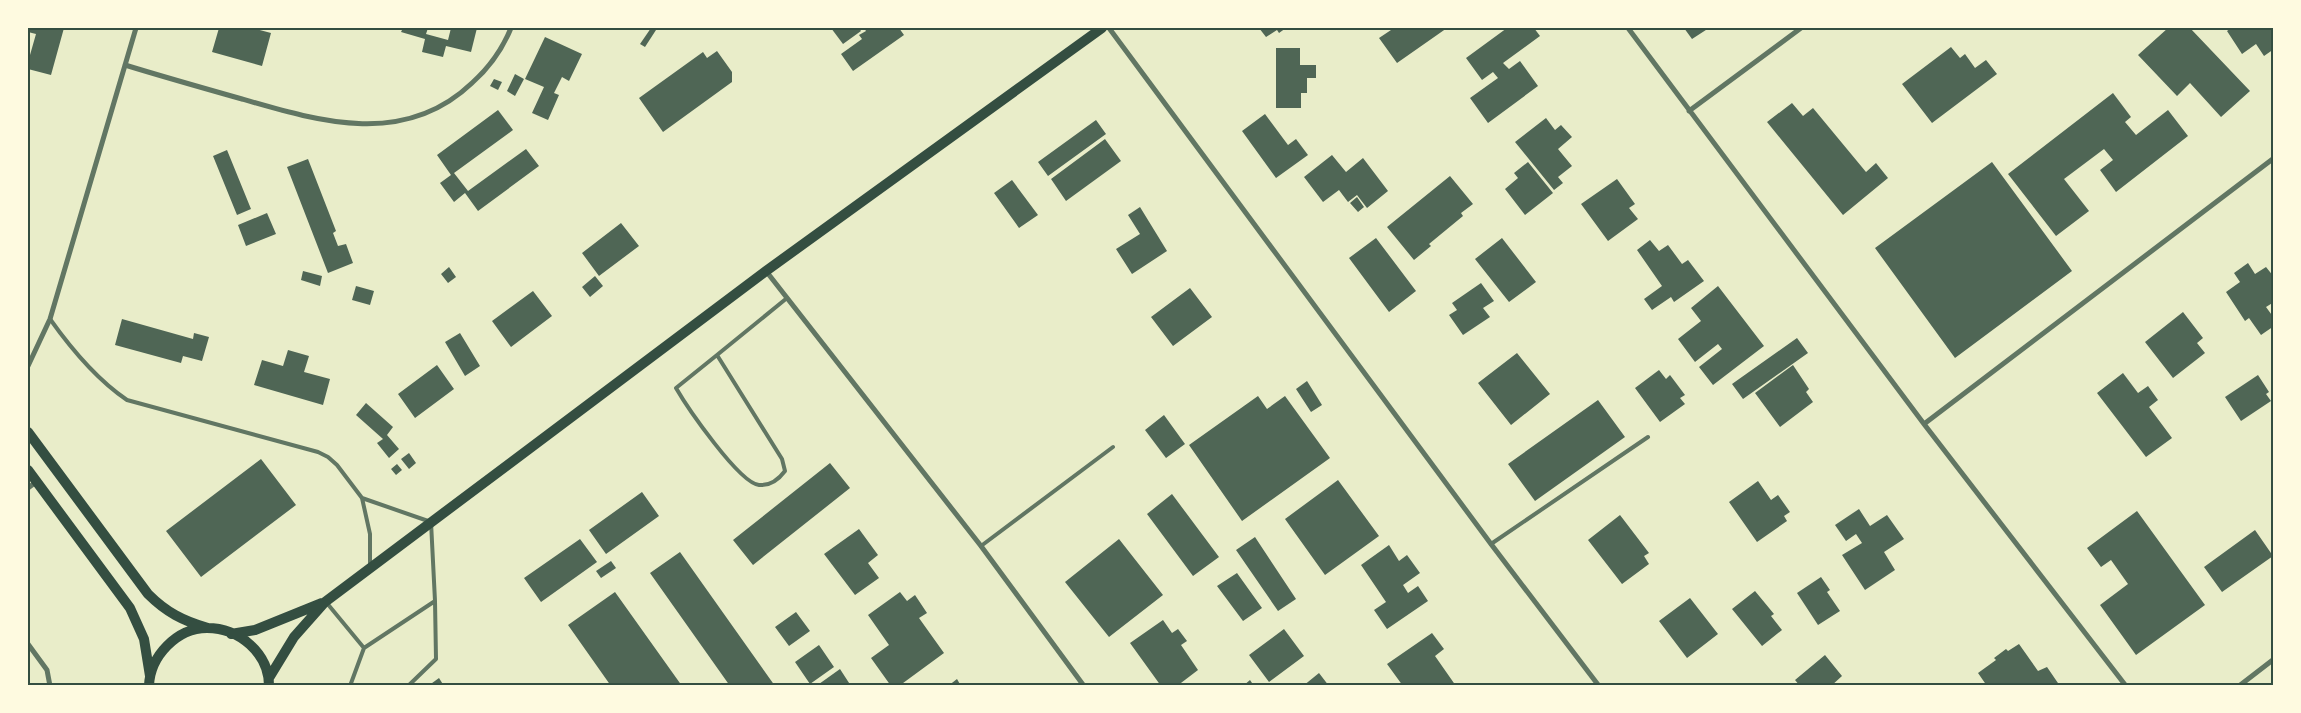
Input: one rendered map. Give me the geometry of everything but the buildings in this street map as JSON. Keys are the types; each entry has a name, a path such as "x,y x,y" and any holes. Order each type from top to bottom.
{"main road":[{"path":"269,682 294,637 325,602 766,271 1102,28"},
{"path":"28,432 148,594 162,608 175,617 238,636 253,646 264,661 269,682"},
{"path":"28,470 130,608 144,639 149,681"},
{"path":"230,634 255,630 325,602"},
{"path":"149,681 157,658 170,642 188,632 208,628"}],"street":[{"path":"28,366 50,319 136,28"},
{"path":"125,65 304,117 334,123 367,125 397,122 423,115 447,105 489,68 511,28"},
{"path":"1109,28 1491,544 1599,686"},
{"path":"1628,28 1924,424 2126,686"},
{"path":"1689,111 1801,28"},
{"path":"1924,424 2274,158"},
{"path":"766,271 981,546 1084,686"},
{"path":"28,488 36,482"},
{"path":"28,644 48,670 50,686"},
{"path":"2239,686 2274,659"}],"lane":[{"path":"717,355 782,459 785,471 777,480 759,485 744,478 687,406 676,388 786,298"},
{"path":"50,319 74,353 112,389 127,400 318,452 336,465 362,498 370,534 370,567"},
{"path":"1491,544 1648,437"},
{"path":"981,546 1113,447"},
{"path":"362,498 431,522 436,659 408,686"},
{"path":"350,686 364,648 435,600"},
{"path":"325,602 364,648"}]}
